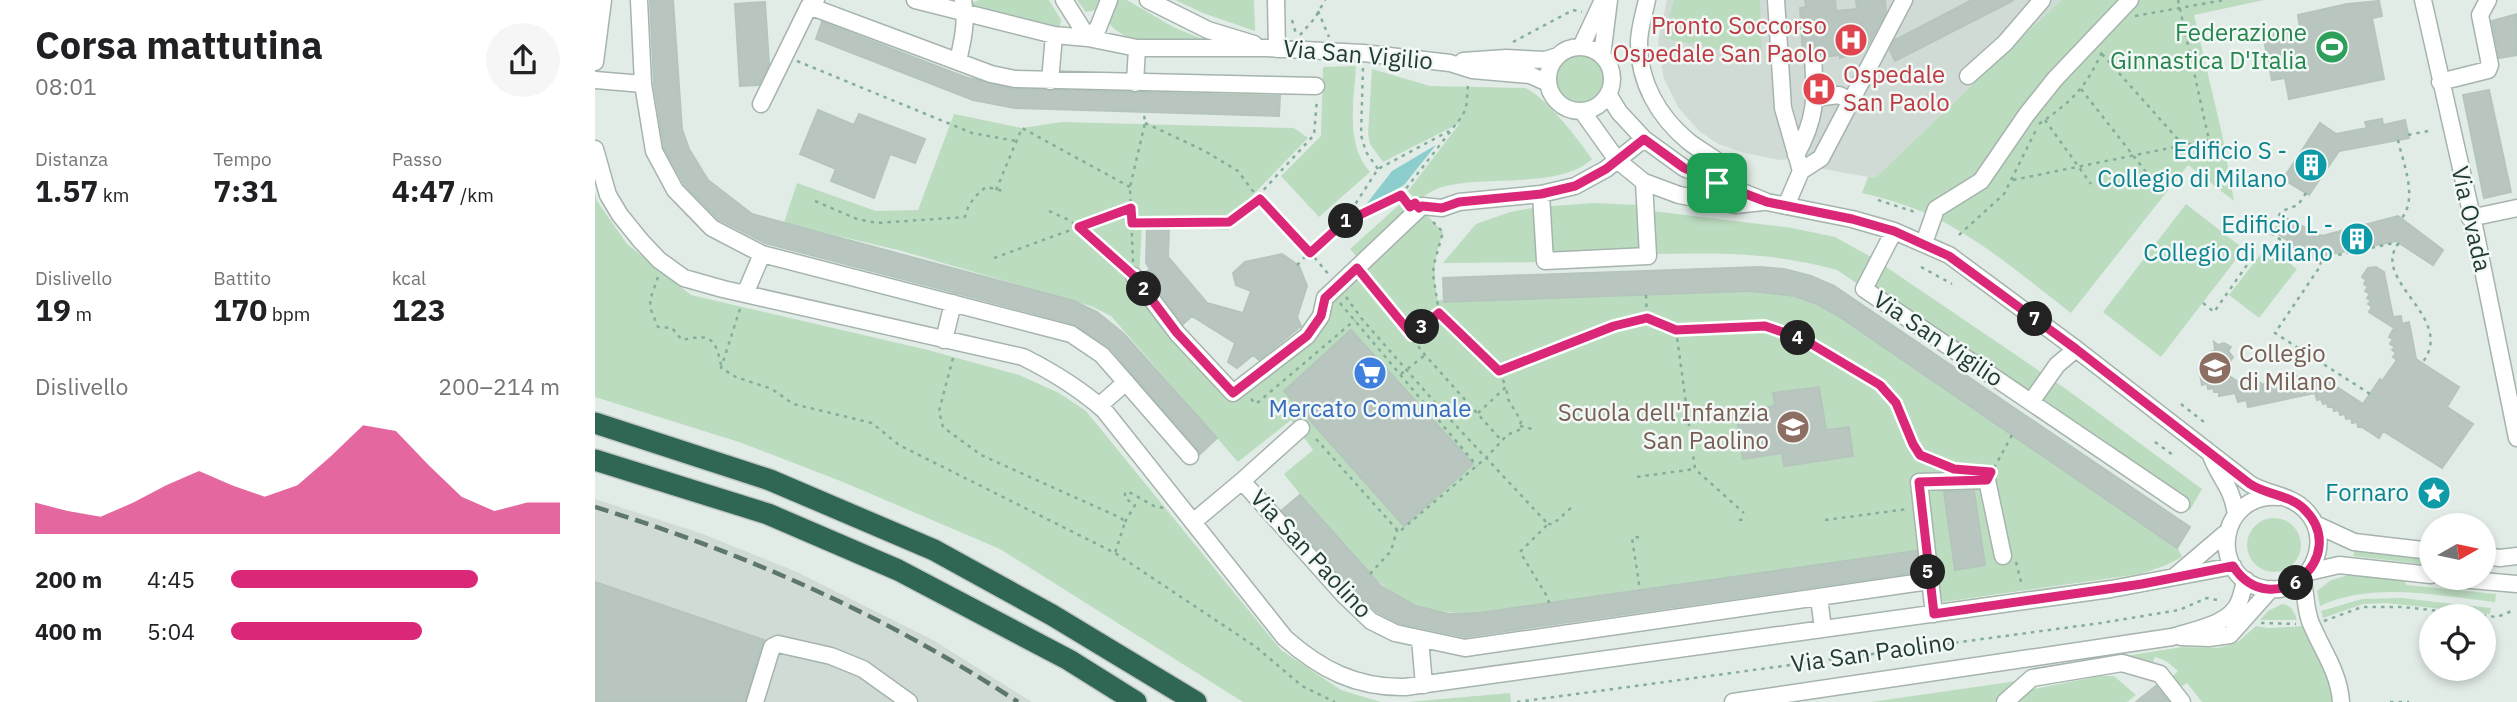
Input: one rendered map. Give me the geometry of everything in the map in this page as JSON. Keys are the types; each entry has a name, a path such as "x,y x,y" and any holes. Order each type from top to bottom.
{"highway":[{"path":"595,423 770,480 935,550 1052,615 1196,702"},
{"path":"595,460 768,514 898,570 1069,660 1136,702"}],"street":[{"path":"595,62 603,0"},
{"path":"639,0 643,84 655,151 675,190 712,228 762,254 1071,334 1102,355 1190,456"},
{"name":"Via San Vigilio","path":"915,0 964,7 1054,34 1137,48 1272,48 1363,53 1538,77 1548,83"},
{"path":"1064,0 1088,38 1098,27 1109,0"},
{"name":"Via San Vigilio","path":"1148,0 1208,30 1272,48"},
{"path":"1272,48 1276,0"},
{"path":"1602,56 1609,0"},
{"path":"1647,0 1639,40 1641,65 1648,88 1671,127 1703,154 1720,162 1722,166 1717,183"},
{"path":"1776,0 1783,108 1798,163"},
{"path":"1798,163 1821,158 1867,71 1895,8 1905,0"},
{"path":"1968,76 2005,43 2042,0"},
{"name":"Via Ovada","path":"2423,0 2470,218 2475,230 2517,438"},
{"path":"2440,82 2488,71 2490,65 2480,15 2488,0"},
{"name":"Via San Vigilio","path":"761,104 813,3 991,74 1015,79 1316,86"},
{"path":"1581,47 1595,3"},
{"path":"958,61 965,32 964,7"},
{"path":"1924,243 1937,209 1981,181 2027,114 2055,79 2131,8"},
{"path":"1049,81 1054,34"},
{"path":"1581,47 1602,56 1611,73 1608,94 1596,106 1582,111 1571,110 1560,104 1552,95 1548,83 1549,69 1558,56 1568,49 1581,47"},
{"path":"1135,83 1137,48"},
{"path":"1862,54 1867,71"},
{"name":"Via San Vigilio","path":"1450,63 1506,58 1545,60 1558,56"},
{"path":"1786,206 1815,111 1813,59"},
{"path":"595,80 643,84"},
{"path":"1608,94 1619,112 1644,139 1684,168 1767,202 1852,219 1894,231 1924,243 1967,267 2250,484 2300,505 2315,524 2319,539 2318,551 2306,575 2306,617"},
{"path":"1815,98 1839,95 1851,101"},
{"path":"1582,111 1617,160 1644,182 1679,195 1735,205 1767,202"},
{"path":"1134,276 1177,333 1233,393 1307,336 1321,316 1325,298 1422,206 1442,208 1459,202 1541,194 1575,186 1617,160 1644,139"},
{"name":"Via San Paolino","path":"595,149 601,175 614,205 659,260 684,278 743,300 1023,357 1085,393 1099,406 1285,638 1330,672 1368,685 1424,685 1934,614 2170,579 2233,566"},
{"path":"1541,194 1544,203 1545,261 1648,256 1644,182"},
{"path":"2470,218 2517,208"},
{"name":"Via San Vigilio","path":"1894,231 1864,289 2181,504"},
{"path":"743,300 762,254"},
{"path":"944,340 953,303"},
{"path":"2031,402 2057,365 2076,349"},
{"path":"1099,406 1126,382"},
{"name":"Via San Paolino","path":"1193,522 1301,428"},
{"path":"2209,450 2216,471 2228,484 2236,515"},
{"path":"1987,480 2003,556"},
{"name":"Via San Paolino","path":"1934,614 1919,482 1987,480"},
{"name":"Via San Paolino","path":"1242,481 1343,594 1371,621 1395,633 1465,648 1929,581"},
{"path":"2279,497 2256,499 2236,515 2228,531 2227,550 2233,566 2246,580 2260,587 2278,588 2306,617 2338,679 2341,702"},
{"path":"2315,524 2354,542 2419,550"},
{"path":"2170,579 2228,531"},
{"path":"2496,558 2517,556"},
{"path":"1733,702 2172,637 2209,638 2230,635 2278,588 2306,575 2339,565 2419,575"},
{"path":"2172,637 2220,621 2229,615 2239,602 2246,580"},
{"path":"2496,582 2517,584"},
{"name":"Via San Paolino","path":"1819,597 1823,629"},
{"path":"1608,627 1611,659"},
{"path":"1420,639 1424,685"},
{"path":"755,702 772,646 778,644 831,656 863,669 909,702"},
{"path":"2005,702 2032,678 2122,663 2160,674 2182,702"}],"path":[{"path":"1290,13 1299,37 1325,0"},
{"path":"2011,180 2209,141 2178,0"},
{"path":"2131,8 2180,8 2224,0"},
{"path":"1512,48 1511,43 1573,10 1583,12 1595,3"},
{"path":"1318,11 1331,43"},
{"path":"1959,235 1999,200 2038,125 2081,89 2093,74 2108,42"},
{"path":"2101,53 2183,145"},
{"path":"785,56 972,133 1016,141"},
{"path":"1363,65 1360,135 1366,152 1378,169"},
{"path":"1343,223 1401,195 1466,109 1468,85"},
{"path":"1132,223 1229,222 1259,197 1314,135 1318,105 1316,86"},
{"path":"2081,89 2150,177"},
{"path":"894,108 896,102"},
{"path":"1134,276 1130,187 1145,123 1144,113"},
{"path":"2045,120 2091,184"},
{"path":"1145,123 1203,150 1238,171 1310,253 1355,320 1477,466"},
{"path":"996,190 1022,128 1130,187"},
{"path":"2408,135 2433,130"},
{"path":"1297,265 1343,223 1378,169 1449,131"},
{"path":"2399,140 2410,201 2402,218"},
{"path":"815,201 866,222 887,223 965,218 967,207 986,187 1004,191"},
{"path":"2306,193 2298,205 2281,211 2269,231 2310,260 2398,244 2392,253 2394,270 2430,330 2429,353 2422,363"},
{"path":"1397,530 1477,466 1502,441 1519,430 1521,421 1508,399 1499,371 1439,313 1433,274 1443,232 1415,203 1410,207 1401,195"},
{"path":"1878,200 1915,212"},
{"path":"994,258 1131,208"},
{"path":"1049,211 1079,227 1134,276"},
{"path":"2203,303 2214,312 2254,255"},
{"path":"2319,259 2321,265 2275,332 2370,394"},
{"path":"1921,267 1952,284"},
{"path":"1357,268 1425,355 1502,441"},
{"path":"661,271 650,300 656,324 660,328 672,328 684,340 701,336 711,341 716,347 721,368 736,377 772,389 793,404 872,423 899,446 1115,553 1256,647 1302,686 1335,702"},
{"path":"1335,289 1548,524"},
{"path":"1646,295 1647,318"},
{"path":"721,368 743,300"},
{"path":"1412,335 1439,313"},
{"path":"1499,371 1614,326 1647,318 1676,330 1765,326 1803,339 1880,385 1896,403 1920,455 1954,469"},
{"path":"1242,387 1255,404 1355,320"},
{"path":"1676,330 1695,469 1744,513"},
{"path":"1401,374 1425,355"},
{"path":"953,358 939,411 943,427 981,455 1125,522"},
{"path":"1478,413 1506,387"},
{"path":"2181,404 2204,422"},
{"path":"1520,426 1532,429"},
{"path":"1987,480 2012,435"},
{"path":"1316,439 1397,530"},
{"path":"2155,442 2173,455"},
{"path":"1637,477 1695,469"},
{"path":"1115,553 1125,522 1135,505 1125,498 1125,492 1154,506 1168,507"},
{"path":"1825,520 1921,507"},
{"path":"1549,603 1520,552 1548,524 1553,524 1571,508"},
{"path":"1739,520 1745,519"},
{"path":"1370,574 1391,551 1397,530"},
{"path":"1639,537 1632,538 1640,590"},
{"name":"Via San Paolino","path":"1517,702 2101,623 2179,610 2207,598 2225,603"},
{"path":"2324,621 2362,607 2403,607 2497,617 2514,610"},
{"path":"2257,621 2284,625 2306,617"},
{"path":"2390,702 2409,702"}],"shaded area":[{"name":"Ospedale San Paolo","path":"1667,0 2061,0 1875,178 1817,168 1793,159 1780,160 1745,153 1718,144 1699,131 1678,107 1664,79 1658,41"},
{"path":"595,499 703,534 797,572 933,640 1032,702 595,702"}],"green space":[{"path":"1049,0 1061,20 1060,27 971,7 973,2"},
{"path":"1077,0 1101,0 1096,10 1086,12"},
{"path":"1116,0 1127,0 1173,27 1207,41 1154,43 1129,37 1108,22"},
{"path":"1175,0 1254,0 1255,31 1203,13"},
{"path":"1674,0 1760,0 1762,58 1663,38"},
{"path":"2061,0 2264,0 2194,15 2222,134 2234,201 2188,165 2071,313 2005,262 1952,227 1917,209 1862,193 1868,177 1875,178"},
{"path":"1580,52 1599,59 1606,78 1599,97 1580,104 1561,97 1554,78 1561,59"},
{"path":"1356,66 1354,135 1362,161 1370,172 1319,217 1281,176 1321,136 1323,67"},
{"path":"1372,69 1430,86 1525,88 1552,109 1592,159 1578,169 1560,175 1457,184 1439,188 1416,201 1408,191 1460,123 1383,162 1370,144 1368,134"},
{"path":"954,114 1022,128 1061,122 1294,128 1308,138 1250,198 1255,205 1228,230 1142,225 1139,278 1233,393 1307,336 1325,298 1420,208 1443,232 1435,266 1438,300 1750,289 1795,295 1826,307 2177,547 2182,557 2140,574 1943,602 1920,575 1916,551 1479,613 1454,613 1415,604 1384,586 1370,573 1284,474 1313,450 1291,420 1238,462 1111,316 1091,306 902,251 784,223 797,183 876,211 918,210"},
{"path":"595,193 597,201 627,244 691,295 928,350 1019,375 1059,393 1086,411 1281,650 1341,690 1381,702 1243,702 1000,549 843,482 739,442 595,397"},
{"path":"1594,203 1639,205 1640,255 1552,262 1551,206"},
{"path":"1400,204 1409,214 1359,259 1350,249"},
{"path":"2186,204 2244,249 2161,357 2103,312"},
{"path":"1537,207 1538,262 1443,263 1476,224 1510,212"},
{"path":"1653,211 1792,228 1835,237 1873,258 2066,389 2202,489 2190,510 1837,270 1769,257 1655,254"},
{"path":"2267,246 2297,269 2259,318 2229,295"},
{"path":"2274,518 2293,526 2301,545 2293,564 2274,572 2255,564 2247,545 2255,526"},
{"path":"2355,548 2419,556 2419,564 2353,556"},
{"path":"2348,575 2402,578 2407,585 2419,586 2419,590 2496,594 2495,602 2384,592 2341,598 2320,606 2317,591 2331,580"},
{"path":"2401,598 2455,604 2419,604 2419,606 2363,604 2323,618 2321,611 2362,599"},
{"path":"2282,604 2292,609 2297,620 2260,620 2268,611"},
{"path":"2256,626 2307,626 2331,677 2336,702 2202,702 2187,683 2180,687 2172,677 2178,671 2166,661 2155,657 2152,665 2113,658 2182,647 2217,648 2239,641"},
{"path":"2100,676 2114,676 2136,695 2127,702 1871,702 2024,680 2034,689"},
{"path":"1510,693 1511,702 1408,702"}],"water":[{"path":"1436,145 1404,185 1361,211 1392,171"}],"building":[{"path":"650,0 673,0 682,129 689,149 708,180 752,214 1074,301 1097,312 1123,333 1217,438 1200,454 1110,348 1074,324 765,243 718,219 684,184 664,148 654,85"},
{"path":"1805,0 1835,0 1836,11 1857,9 1856,0 1885,0 1886,12 1867,47 1860,52 1840,58 1840,55 1823,57 1818,50 1812,49 1807,51 1803,58 1800,8 1806,7"},
{"path":"1972,0 2014,0 1895,61 1890,50 1895,40"},
{"path":"2379,1 2382,16 2372,18 2384,79 2289,99 2285,78 2272,80 2263,35 2300,28 2298,15 2347,4"},
{"path":"765,2 769,64 759,85 740,86 735,4"},
{"path":"2517,14 2517,55 2499,58 2492,21"},
{"path":"822,22 965,77 1013,89 1280,96 1279,116 1015,108 973,100 816,39"},
{"path":"2489,90 2511,192 2484,198 2463,95"},
{"path":"818,110 854,125 859,114 925,139 915,163 890,154 874,198 831,181 836,169 800,154"},
{"name":"Edificio S - Collegio di Milano","path":"2382,119 2383,125 2405,120 2409,138 2339,151 2309,195 2283,179 2320,123 2336,134 2367,128 2365,122"},
{"name":"Edificio L - Collegio di Milano","path":"2398,216 2443,250 2433,265 2396,241 2313,258 2274,231 2284,217 2322,236"},
{"path":"1147,227 1169,228 1168,257 1207,303 1243,313 1251,291 1236,285 1233,273 1245,262 1282,254 1299,266 1307,286 1297,317 1301,326 1259,360 1253,355 1237,368 1228,362 1235,343 1192,316 1183,324 1145,273 1150,269 1146,263"},
{"path":"1760,267 1784,269 1834,286 2190,527 2177,548 1837,315 1795,296 1750,291 1444,302 1443,278"},
{"name":"Collegio di Milano","path":"2376,267 2384,272 2393,317 2401,316 2402,324 2409,322 2416,359 2459,387 2447,407 2473,424 2442,468 2383,431 2379,438 2358,427 2357,422 2352,423 2351,418 2346,419 2345,414 2340,415 2339,410 2334,411 2327,403 2323,404 2321,399 2317,400 2315,393 2248,407 2246,400 2238,402 2235,393 2219,396 2219,392 2214,392 2213,388 2208,389 2207,383 2202,385 2199,369 2204,368 2203,363 2207,362 2207,357 2212,357 2214,342 2218,345 2224,343 2231,347 2228,351 2233,357 2223,372 2249,389 2253,384 2256,386 2259,382 2263,385 2267,381 2271,383 2273,379 2278,382 2280,378 2285,380 2287,376 2292,379 2295,375 2306,382 2310,377 2316,381 2320,376 2363,404 2397,360 2393,357 2396,353 2392,350 2395,347 2390,344 2393,339 2389,337 2394,328 2369,312 2372,307 2367,298 2370,294 2365,291 2368,287 2362,277 2368,268"},
{"path":"1351,330 1473,464 1404,526 1284,391"},
{"path":"1819,387 1826,430 1849,427 1853,456 1784,466 1782,453 1743,459 1736,412 1775,406 1773,393"},
{"path":"1974,491 1985,565 1955,570 1944,492"},
{"path":"1300,495 1381,586 1416,606 1449,614 1479,613 1916,551 1919,572 1465,637 1398,623 1377,612 1282,510"},
{"path":"595,582 764,640 745,702 595,702"},
{"path":"2156,686 2169,702 2136,702"}],"railway":[{"path":"595,507 706,545 814,590 918,642 1018,702"}],"place":[{"name":"Pronto Soccorso Ospedale San Paolo","path":"1851,40"},
{"name":"Federazione Ginnastica D'Italia","path":"2332,47"},
{"name":"Ospedale San Paolo","path":"1819,89"},
{"name":"Edificio S - Collegio di Milano","path":"2311,165"},
{"name":"Edificio L - Collegio di Milano","path":"2357,239"},
{"name":"Collegio di Milano","path":"2215,368"},
{"name":"Mercato Comunale","path":"1370,373"},
{"name":"Scuola dell'Infanzia San Paolino","path":"1793,427"},
{"name":"Fornaro","path":"2434,493"}],"route":[{"path":"1644,139 1684,168 1717,183 1767,202 1852,219 1894,231 1924,243 1967,267 2250,484 2300,505 2311,517 2318,533 2318,551 2312,567 2296,583 2277,589 2254,585 2240,576 2233,566 2111,589 1934,614 1919,482 1987,480 1991,472 1954,469 1920,455 1896,403 1880,385 1803,339 1765,326 1676,330 1647,318 1614,326 1499,371 1439,313 1412,335 1357,268 1325,298 1321,316 1307,336 1233,393 1177,333 1134,276 1079,227 1131,208 1132,223 1229,222 1260,199 1310,253 1343,223 1401,195 1410,207 1415,203 1419,208 1442,208 1459,202 1561,190 1586,181 1606,169 1644,139"}]}
